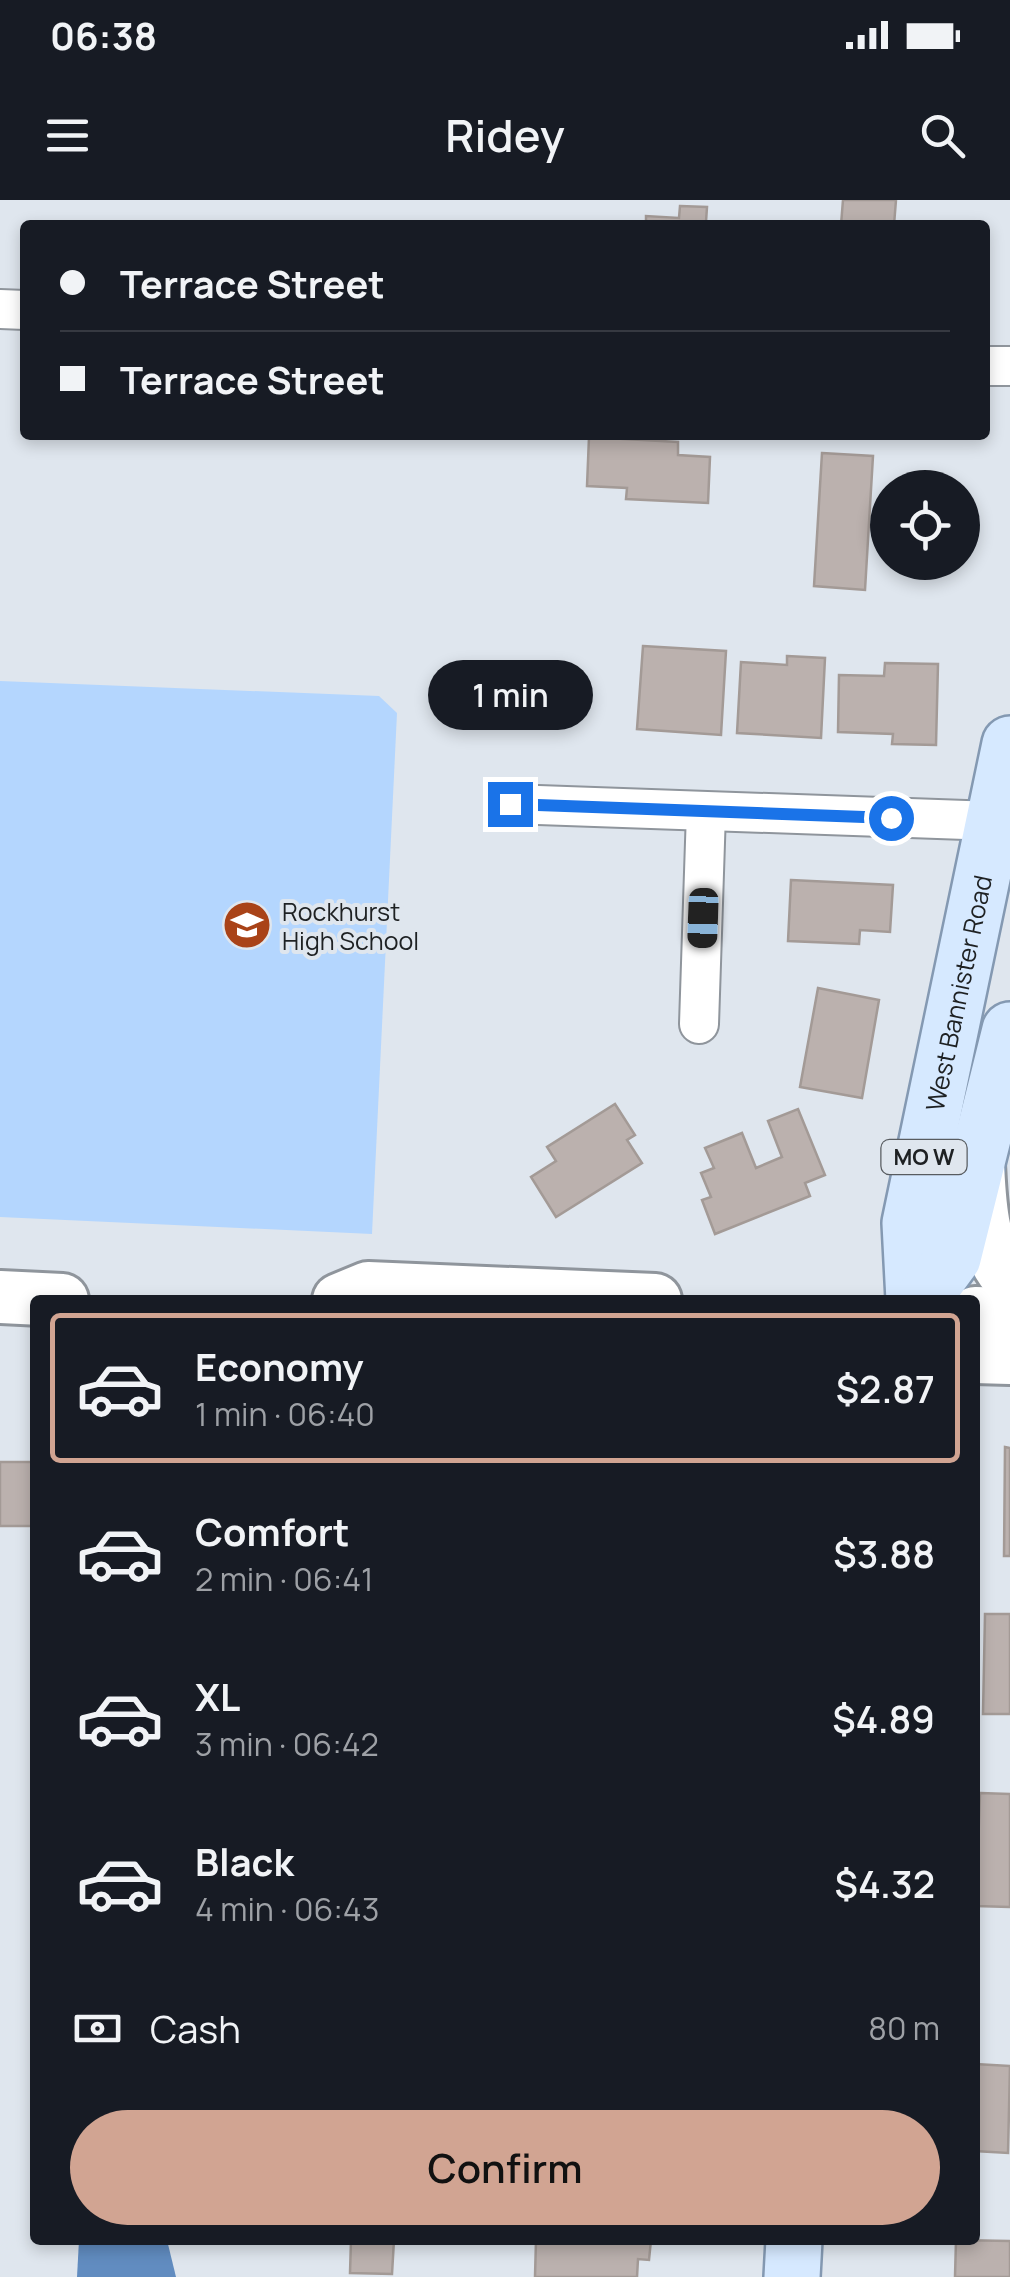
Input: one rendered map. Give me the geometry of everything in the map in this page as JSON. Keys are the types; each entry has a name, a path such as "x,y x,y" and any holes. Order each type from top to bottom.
{"main road":[{"name":"West Bannister Road","path":"914,1295 910,1223 1002,823 1010,744"},
{"name":"MO W","path":"926,1295 953,1258 1010,1030"},
{"path":"977,1160 981,1217 990,1249 1010,1280"},
{"path":"351,1295 368,1288 535,1295"},
{"path":"0,1297 30,1298"},
{"path":"980,1313 1010,1314"},
{"path":"980,1357 1010,1358"},
{"path":"792,2277 794,2245"}],"street":[{"path":"510,804 1002,823"},
{"path":"699,1024 706,812"}],"shaded area":[{"name":"Rockhurst High School","path":"0,681 379,696 397,713 372,1234 0,1217"},
{"path":"79,2245 168,2245 176,2277 77,2277"}],"building":[{"path":"843,200 896,200 894,220 841,220"},
{"path":"680,206 707,207 706,220 646,220 646,216 679,218"},
{"path":"589,440 678,442 678,455 710,457 708,503 626,499 627,488 587,486"},
{"path":"822,453 873,456 865,590 814,586"},
{"path":"643,646 726,651 721,735 637,729"},
{"path":"787,656 825,658 821,738 737,733 741,662 787,665"},
{"path":"885,663 938,664 936,745 892,744 893,734 838,732 839,675 884,676"},
{"path":"791,880 893,885 890,932 860,930 859,944 788,941"},
{"path":"818,988 879,1000 862,1098 800,1087"},
{"path":"615,1104 635,1135 627,1140 642,1163 556,1217 531,1177 556,1161 547,1147"},
{"path":"798,1109 825,1175 805,1183 810,1196 715,1234 702,1200 711,1197 701,1173 714,1168 705,1148 742,1133 756,1168 782,1157 768,1121"},
{"path":"1005,1447 1010,1448 1010,1556 1004,1556"},
{"path":"0,1462 30,1462 30,1526 0,1526"},
{"path":"985,1614 1010,1614 1010,1714 983,1714"},
{"path":"980,1793 1010,1794 1010,1907 980,1906"},
{"path":"980,2064 1010,2066 1008,2153 980,2151"},
{"path":"1010,2241 1010,2277 955,2277 956,2245"},
{"path":"351,2245 394,2245 392,2274 350,2273"},
{"path":"536,2245 650,2245 649,2260 638,2259 637,2277 535,2277"}],"place":[{"name":"Rockhurst High School","path":"247,925"}],"route":[{"path":"510,804 891,818"}]}
